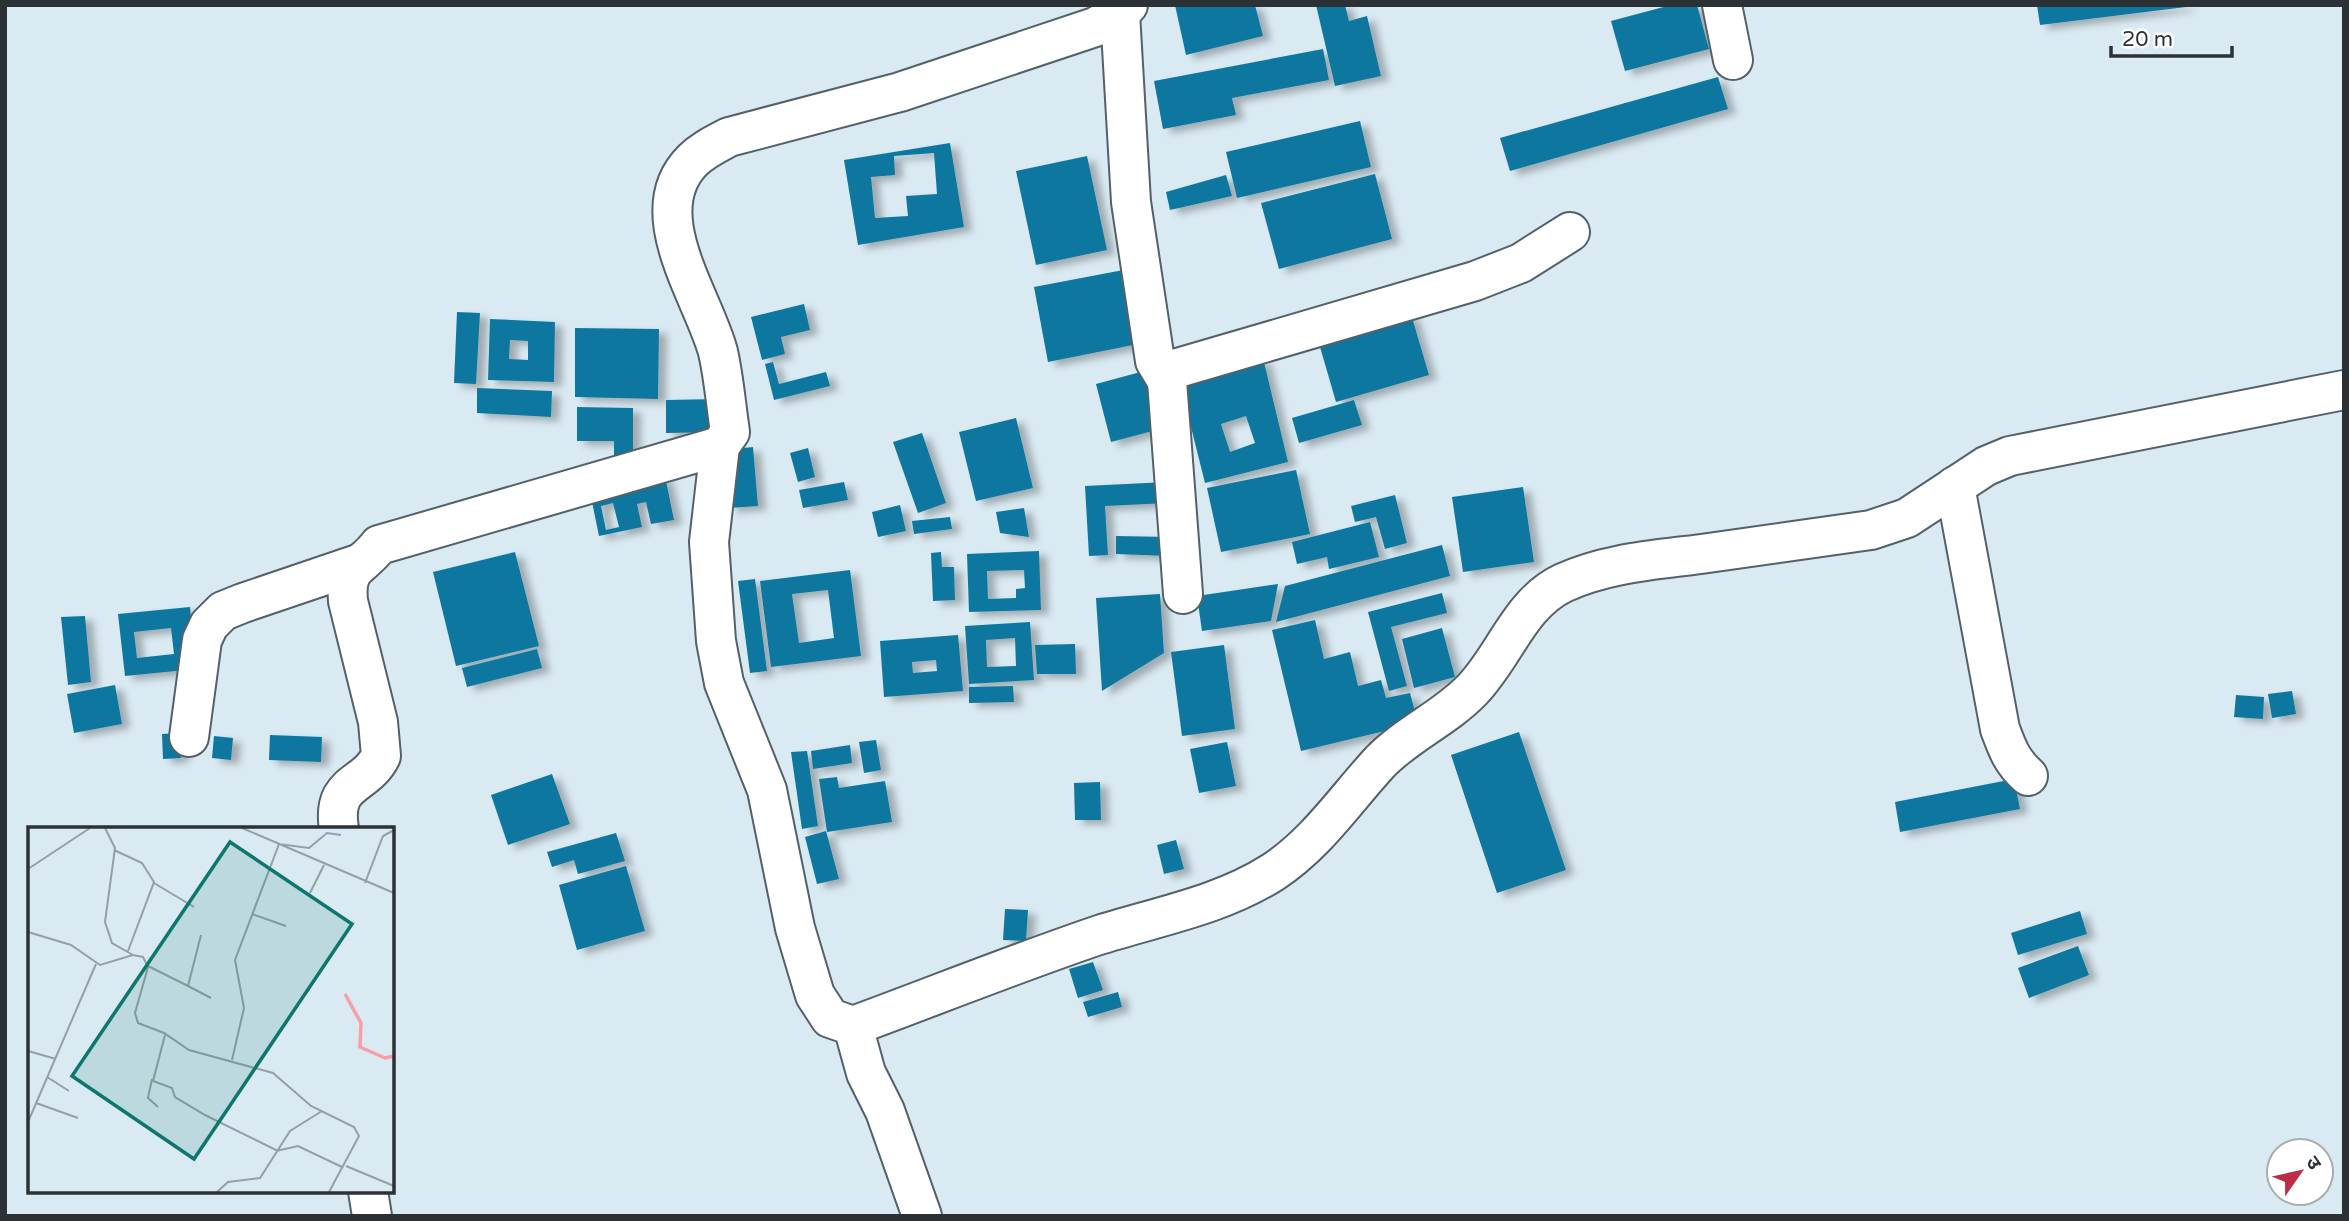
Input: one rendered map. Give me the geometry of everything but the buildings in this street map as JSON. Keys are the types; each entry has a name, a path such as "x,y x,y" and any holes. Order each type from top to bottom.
{"street":[{"path":"1722,5 1733,60"},
{"path":"1167,381 1155,361 1131,202 1124,9 1095,27 900,92 729,137 704,151 690,163 678,182 673,208 676,246 718,351 730,432 720,446 709,542 716,642 723,683 767,790 795,928 815,995 830,1018 853,1026 1057,949 1197,906 1244,888 1274,871 1305,848 1381,762 1405,741 1451,710 1474,688 1539,598 1562,584 1621,565 1871,530 1907,517 1986,466 2010,456 2344,390"},
{"path":"1183,594 1167,381 1171,370 1475,281 1521,263 1570,232"},
{"path":"339,827 338,805 344,793 369,773 381,755 378,722 348,601 347,584 361,562 379,545 720,446"},
{"path":"1955,486 2000,729 2010,755 2028,776"},
{"path":"188,737 202,640 209,625 223,611 361,562"},
{"path":"853,1026 866,1073 885,1111 922,1216"},
{"path":"368,1193 372,1216"}]}
